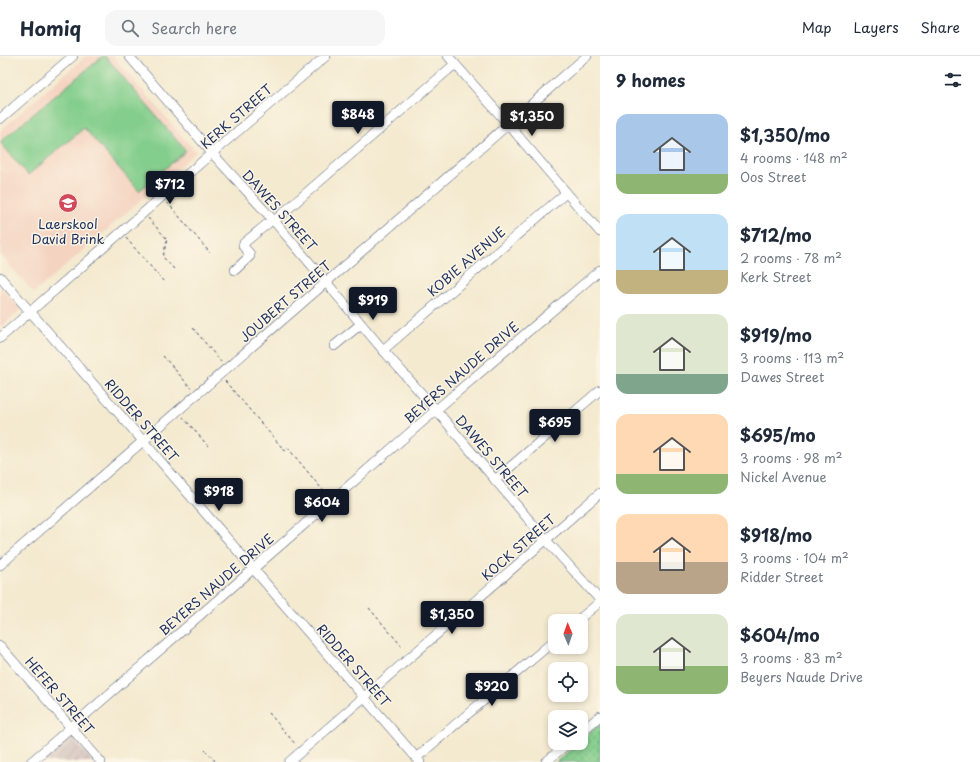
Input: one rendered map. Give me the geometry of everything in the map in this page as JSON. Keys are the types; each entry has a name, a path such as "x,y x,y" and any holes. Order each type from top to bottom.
{"street":[{"path":"0,119 73,56"},
{"name":"DAWES STREET","path":"129,56 212,153 273,220 546,540 600,601"},
{"name":"KERK STREET","path":"0,338 212,153 326,56"},
{"path":"448,56 600,232"},
{"name":"JOUBERT STREET","path":"0,565 587,56"},
{"path":"235,270 250,256 243,246 244,243 273,220 455,64"},
{"name":"KOBIE AVENUE","path":"383,350 566,193"},
{"name":"BEYERS NAUDE DRIVE","path":"31,762 436,410 600,270"},
{"name":"RIDDER STREET","path":"0,277 254,568 418,760"},
{"path":"334,346 361,324"},
{"path":"495,480 600,390"},
{"name":"KOCK STREET","path":"289,762 600,493"},
{"path":"585,614 600,601"},
{"name":"HEFER STREET","path":"0,646 101,762"},
{"path":"418,760 548,646"},
{"path":"588,726 600,716"},
{"path":"546,762 560,750"}],"path":[{"path":"163,197 210,253"},
{"path":"144,213 167,239 163,257 174,269"},
{"path":"121,233 164,282"},
{"path":"193,328 223,372 286,451 288,448 332,501"},
{"path":"163,356 196,395"},
{"path":"178,411 208,446"},
{"path":"369,608 411,657"},
{"path":"269,714 302,751"},
{"path":"205,750 216,762"}],"shaded area":[{"name":"Laerskool David Brink","path":"86,56 113,56 196,152 34,293 0,254 0,131"},
{"path":"0,286 21,310 0,327"},
{"path":"70,735 93,762 39,762"}],"green space":[{"path":"103,56 105,56 186,151 139,191 84,128 28,175 0,142"},
{"path":"600,724 600,762 556,762 570,750 588,750 588,734"}],"place":[{"name":"Laerskool David Brink","path":"68,203"}]}
